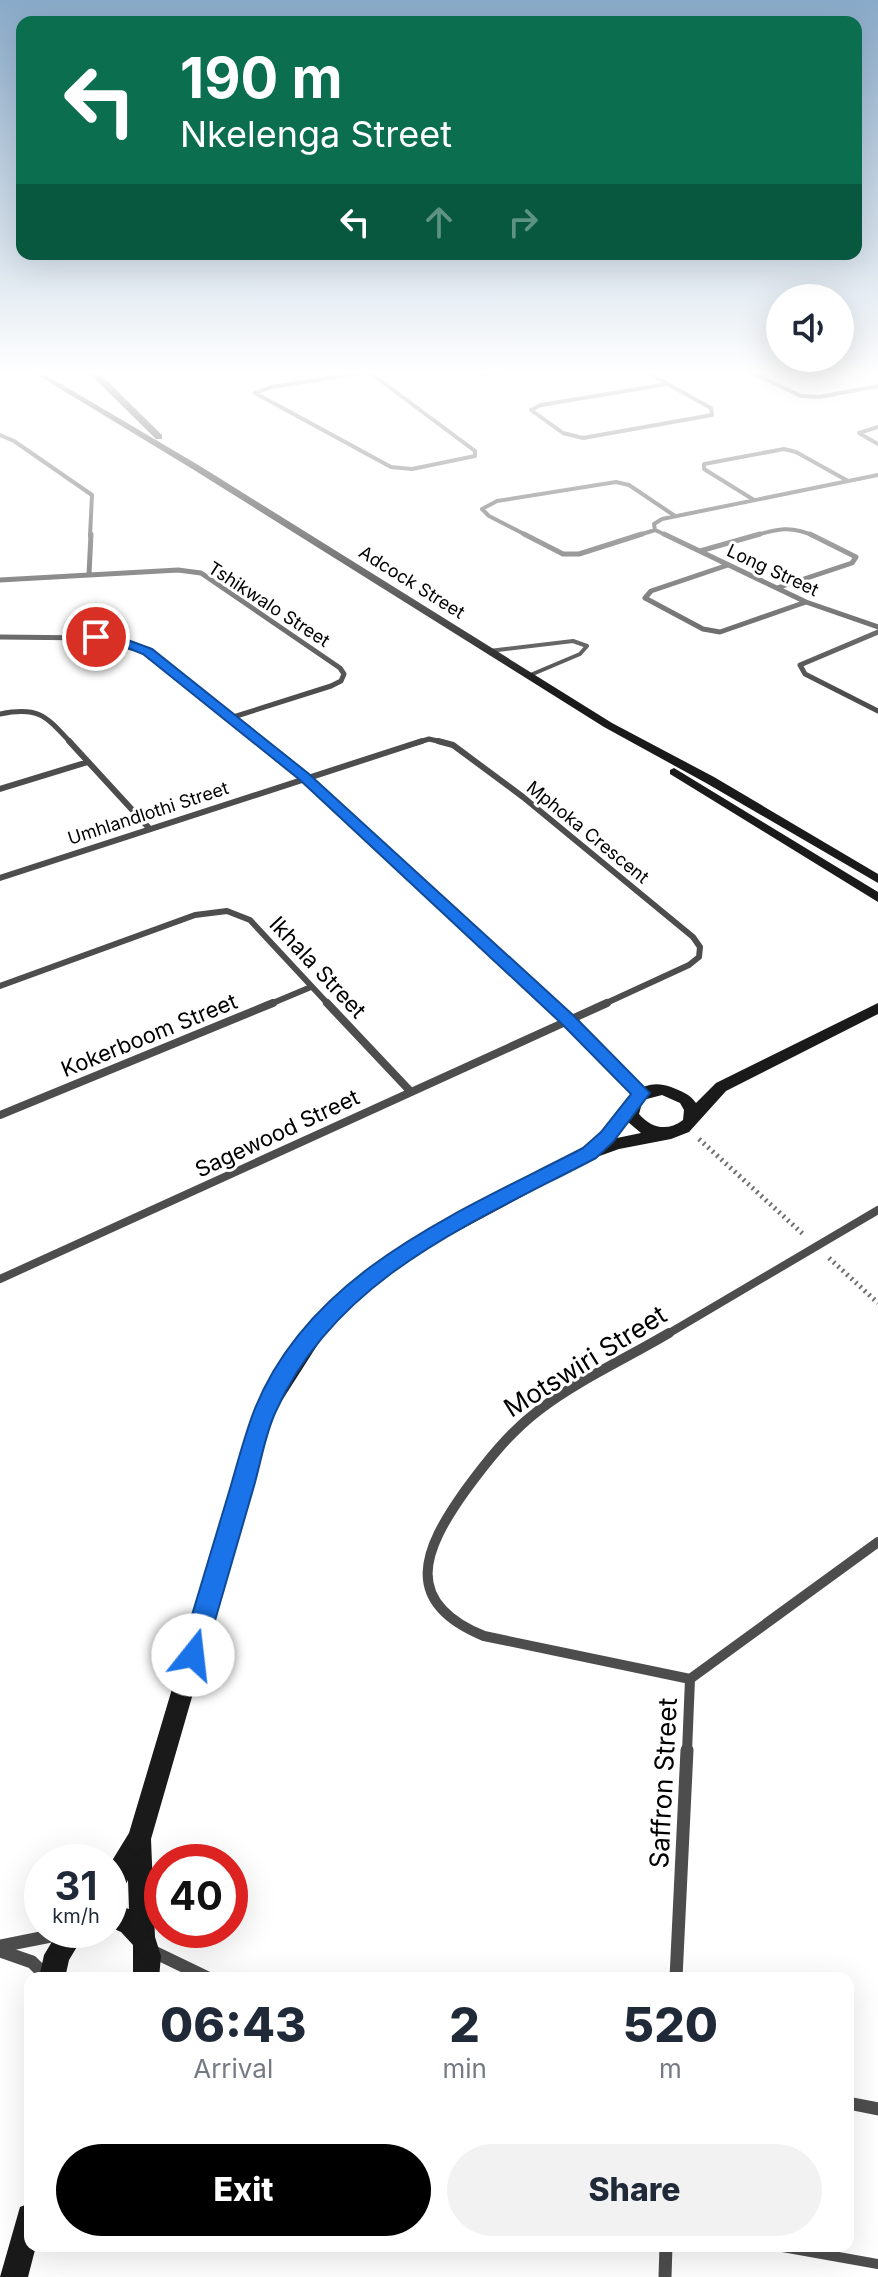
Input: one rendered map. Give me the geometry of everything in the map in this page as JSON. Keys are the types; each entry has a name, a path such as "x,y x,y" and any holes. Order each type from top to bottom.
{"main road":[{"name":"Adcock Street","path":"212,477 608,725 710,780 878,879"},
{"name":"Adcock Street","path":"608,725 620,738 878,898"},
{"path":"128,1857 139,1838 265,1411 292,1362 321,1323 353,1290 419,1241 590,1153 683,1125 721,1087 874,1011"},
{"path":"590,1153 637,1098 655,1090 721,1087"},
{"path":"670,1091 690,1104 683,1125"},
{"path":"637,1098 631,1114 639,1125 654,1132 683,1125"},
{"path":"139,1838 144,1912"},
{"path":"128,1922 135,1925 144,1939"},
{"path":"52,1972 62,1948"},
{"path":"146,1948 146,1972"},
{"path":"13,2277 24,2238"}],"street":[{"path":"66,477 92,495 89,574"},
{"path":"717,477 754,500"},
{"path":"842,477 849,481"},
{"path":"675,516 629,485 616,482 497,501 482,509 489,516 563,554 579,554 655,530 654,524 675,516 867,477"},
{"path":"700,551 785,527 800,529 856,557 852,563 777,588"},
{"name":"Long Street","path":"655,530 806,602 865,622 878,630"},
{"path":"728,565 651,591 645,598 703,629 720,632 806,602"},
{"name":"Tshikwalo Street","path":"0,580 178,570 201,573 340,668 344,674 341,681 331,686 230,718"},
{"path":"865,622 878,618"},
{"path":"878,630 800,665 805,674 878,711"},
{"path":"0,637 74,635 120,641 147,652 305,777 568,1020 637,1098"},
{"path":"0,714 23,709 45,715 148,827"},
{"name":"Mphoka Crescent","path":"305,777 415,741 443,740 523,797 693,937 700,947 699,957 689,965 568,1020"},
{"path":"0,789 88,762"},
{"name":"Umhlandlothi Street","path":"0,878 305,777"},
{"name":"Ikhala Street","path":"0,986 186,917 228,909 250,920 411,1092"},
{"name":"Kokerboom Street","path":"0,1115 311,987"},
{"name":"Sagewood Street","path":"0,1279 568,1020"},
{"name":"Motswiri Street","path":"690,1679 484,1636 454,1623 435,1602 428,1577 428,1552 438,1529 495,1448 517,1426 543,1407 878,1210"},
{"name":"Saffron Street","path":"676,1972 690,1679 878,1542"},
{"path":"0,1948 24,1942"},
{"path":"0,1948 32,1962 43,1972"},
{"path":"156,1948 198,1972"},
{"path":"854,2104 878,2109"},
{"path":"665,2277 666,2252"}],"lane":[{"path":"489,651 573,641 587,646 580,654 528,676"},
{"path":"811,2252 878,2264"}],"path":[{"path":"683,1125 878,1303"}],"route":[{"path":"96,637 120,641 147,652 305,777 568,1020 641,1093 607,1137 590,1153 419,1241 353,1290 321,1323 292,1362 265,1411 193,1655"}]}
